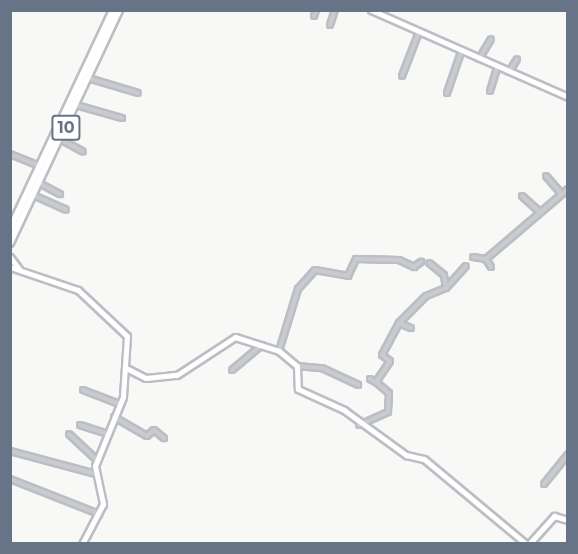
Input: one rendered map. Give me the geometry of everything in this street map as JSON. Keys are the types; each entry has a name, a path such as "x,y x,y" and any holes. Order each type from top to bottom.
{"highway":[{"name":"10","path":"10,243 39,183 43,168 60,139 113,10"},
{"name":"10","path":"10,230 88,78 119,10"}],"street":[{"path":"330,25 335,10"},
{"path":"370,10 508,73 567,97"},
{"path":"402,76 419,32"},
{"path":"479,60 491,39"},
{"path":"447,93 461,52"},
{"path":"508,73 517,59"},
{"path":"490,91 498,68"},
{"path":"88,78 138,93"},
{"path":"77,100 122,118"},
{"path":"60,139 83,152"},
{"path":"10,154 43,168"},
{"path":"546,176 561,193"},
{"path":"39,183 60,194"},
{"path":"486,259 567,189"},
{"path":"33,195 66,210"},
{"path":"522,196 540,212"},
{"path":"10,257 19,269"},
{"path":"473,257 486,259 491,267"},
{"path":"279,351 298,290 315,270 348,276 356,259 399,260 414,267 421,262"},
{"path":"429,263 444,275 447,288"},
{"path":"376,382 390,360 382,355 399,323 426,296 447,288 466,266"},
{"path":"10,267 78,290 122,329 128,340 123,392 98,460 96,474 103,498 99,515 82,543"},
{"path":"399,323 411,328"},
{"path":"126,368 144,378 167,377 235,337 279,351 297,366 321,368 358,385"},
{"path":"232,370 262,344"},
{"path":"297,366 298,389 344,410 359,424 406,455 424,459 529,542 539,543"},
{"path":"359,424 390,410 389,393 370,379"},
{"path":"83,390 120,404"},
{"path":"113,417 147,436 154,430 164,438"},
{"path":"80,425 107,434"},
{"path":"69,434 98,460"},
{"path":"10,451 96,474"},
{"path":"544,484 567,454"},
{"path":"10,479 99,515"},
{"path":"529,542 554,516 567,520"}]}
